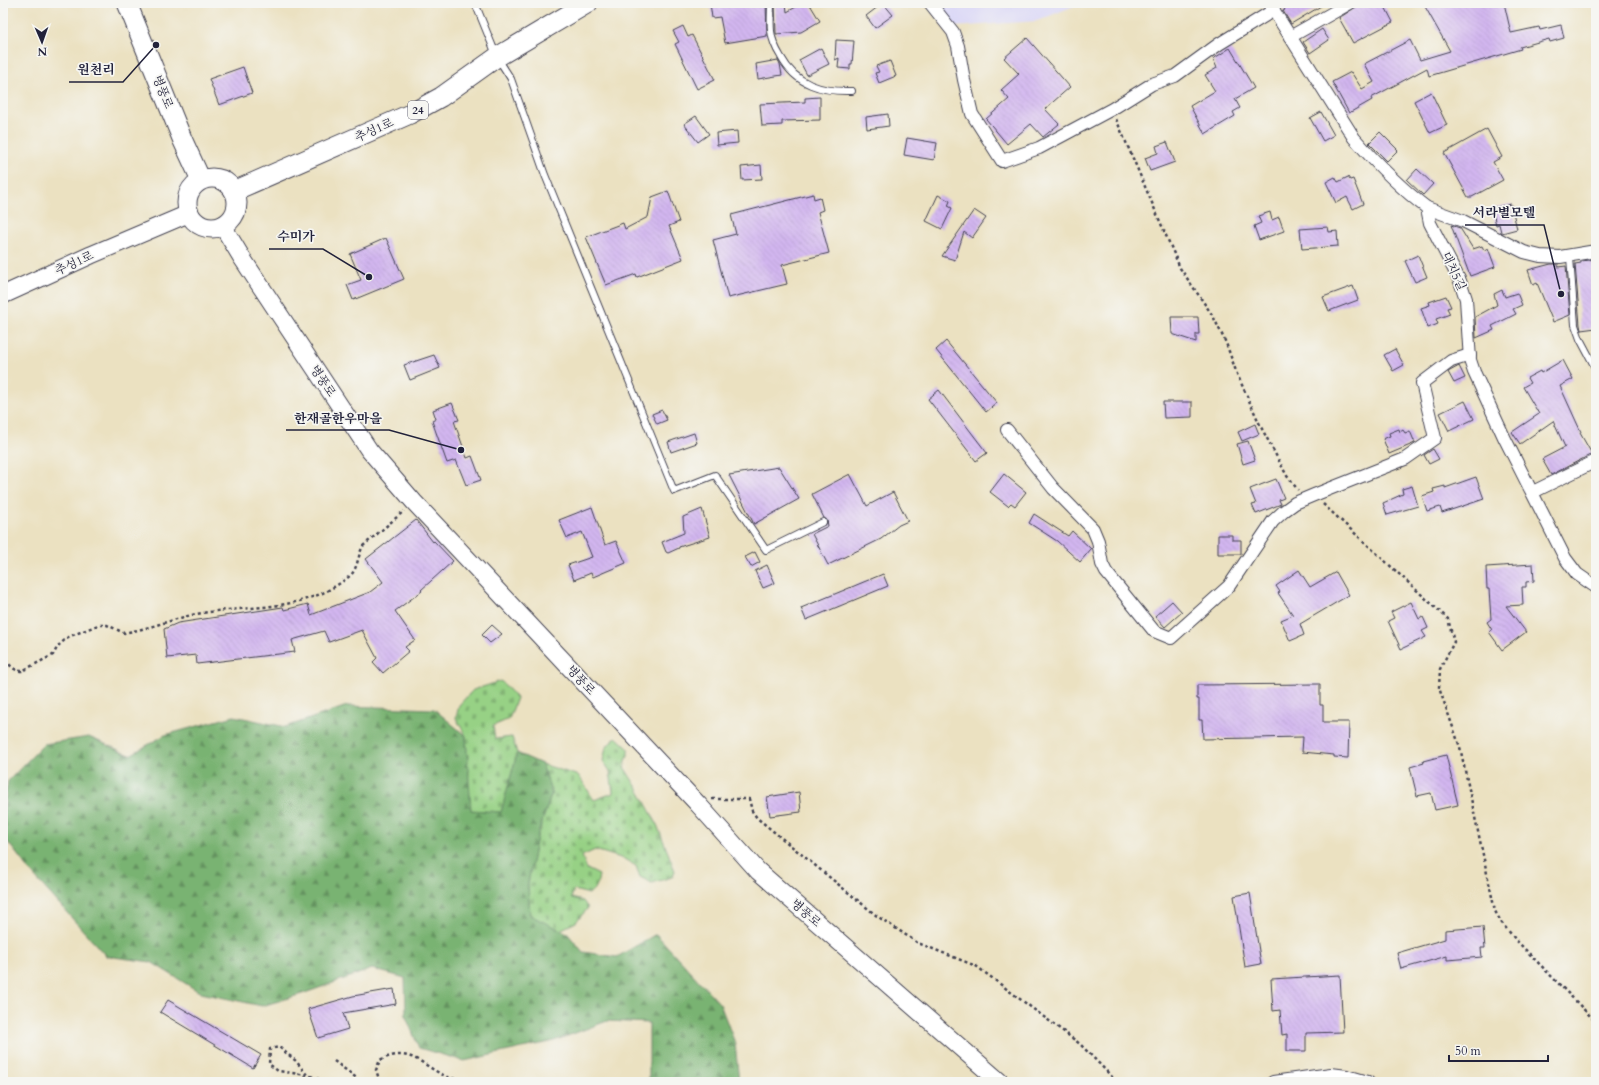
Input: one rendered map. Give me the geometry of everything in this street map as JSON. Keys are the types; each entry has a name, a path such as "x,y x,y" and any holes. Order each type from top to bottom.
{"main road":[{"name":"병풍로","path":"127,3 183,141 201,180"},
{"name":"추성1로","path":"234,191 410,114 441,97 497,57 588,3"},
{"path":"217,178 225,181 234,191 237,201 236,210 232,217 222,225 211,227 203,226 196,222 190,213 187,200 194,185 201,180 217,178"},
{"name":"추성1로","path":"3,295 91,255 190,213"},
{"name":"병풍로","path":"222,225 242,258 369,450 414,502 697,803 758,871 1000,1082"}],"street":[{"path":"930,3 953,32 958,46 972,114 1002,161 1039,148 1112,109 1152,84 1175,76 1271,6 1354,138 1408,194 1427,208 1463,222 1524,252 1540,256 1570,257 1596,251"},
{"path":"1290,37 1350,3"},
{"name":"대치5길","path":"1427,208 1430,223 1460,281 1466,299 1470,360 1480,386 1565,558 1577,574 1596,587"},
{"path":"1007,430 1053,488 1093,529 1098,541 1102,564 1106,572 1154,631 1171,638 1229,586 1273,521 1284,511 1295,503 1405,459 1435,438 1422,383 1451,361 1470,355"},
{"path":"1532,492 1596,461"},
{"path":"1273,1082 1331,1074 1347,1076 1368,1082"}],"lane":[{"path":"475,3 497,57 512,79 545,175 674,491 715,475 766,550 823,522"},
{"path":"771,3 772,38 780,56 796,78 816,87 842,92 852,91"},
{"path":"1570,257 1575,325 1580,339 1596,369"}],"path":[{"path":"1112,109 1180,268 1213,316 1226,343 1237,374 1265,434 1287,476 1297,489 1314,495 1448,619 1454,642 1440,669 1439,688 1460,747 1495,911 1501,922 1516,940 1596,1022"},
{"path":"3,654 9,666 18,671 22,671 53,655 58,646 68,637 98,625 107,625 124,632 128,632 198,614 307,600 326,592 351,575 354,572 363,546 414,502"},
{"path":"697,803 711,799 749,799 752,811 757,818 877,916 918,943 976,966 1080,1044 1117,1082"},
{"path":"307,1075 296,1061 279,1047 270,1049 269,1064 278,1072 307,1075 328,1082"},
{"path":"380,1082 376,1070 380,1060 390,1055 412,1056 449,1078 489,1081"},
{"path":"334,1061 362,1082"}],"shaded area":[{"path":"934,3 1081,3 1037,21 953,27"}],"green space":[{"path":"501,681 517,698 509,719 493,726 495,739 512,737 517,753 501,812 471,810 466,736 456,718 459,705 473,690"},
{"path":"347,706 434,709 466,736 471,810 501,812 517,753 542,764 552,793 537,837 528,884 530,915 567,933 583,952 617,957 656,934 720,1004 735,1043 739,1082 649,1082 649,1023 607,1021 554,1041 464,1061 419,1048 406,1017 405,978 372,969 302,994 262,1006 201,993 151,962 106,956 34,876 3,836 3,816 8,781 44,744 89,737 130,755 165,735 234,716 286,727"},
{"path":"616,737 628,748 628,755 624,767 656,822 675,871 672,877 652,883 640,877 636,866 624,859 595,850 582,856 587,869 599,875 597,886 589,894 574,890 571,898 583,901 588,908 576,922 560,930 530,915 528,884 537,837 552,793 542,764 579,776 594,800 613,793 610,771 603,761 606,747"}],"building":[{"path":"710,3 766,3 767,36 725,43 720,17 712,18"},
{"path":"775,3 786,3 787,12 803,3 809,3 820,21 801,32 776,34"},
{"path":"883,3 893,15 875,28 866,16"},
{"path":"1281,3 1326,3 1291,24 1283,11 1285,10"},
{"path":"1362,3 1383,3 1393,22 1353,43 1339,18"},
{"path":"1423,3 1504,3 1511,33 1539,27 1540,30 1561,25 1564,38 1550,42 1549,39 1520,47 1521,49 1429,76 1427,68 1371,98 1372,100 1349,113 1332,82 1351,72 1362,89 1374,82 1364,64 1410,40 1420,60 1450,51"},
{"path":"683,26 688,37 692,35 715,80 697,89 675,44 679,42 673,31"},
{"path":"1322,29 1329,40 1310,53 1303,42"},
{"path":"1027,38 1070,87 1045,109 1059,124 1043,137 1031,124 1007,144 986,119 1009,99 1001,90 1019,74 1004,58"},
{"path":"836,40 854,41 852,64 850,64 850,69 838,68 839,58 835,60"},
{"path":"821,48 829,64 807,75 799,60"},
{"path":"1230,48 1254,88 1235,99 1240,108 1233,112 1235,116 1205,134 1190,106 1215,91 1205,75 1217,68 1213,59"},
{"path":"778,60 782,75 758,79 756,64"},
{"path":"890,61 896,76 879,83 875,73 879,72 876,66"},
{"path":"243,67 252,93 219,105 209,79"},
{"path":"1431,92 1447,125 1430,133 1414,101"},
{"path":"820,97 820,120 782,121 782,125 762,126 760,104 805,102 805,98"},
{"path":"1321,112 1334,135 1323,141 1310,118"},
{"path":"888,114 889,126 867,129 866,117"},
{"path":"696,116 709,134 698,142 684,124"},
{"path":"1487,129 1502,157 1493,162 1503,180 1472,197 1468,197 1444,153"},
{"path":"737,131 738,143 717,145 716,133"},
{"path":"1380,132 1398,150 1387,161 1369,143"},
{"path":"907,138 937,143 934,160 904,155"},
{"path":"1167,142 1175,162 1150,171 1145,158 1158,153 1156,146"},
{"path":"761,165 762,179 742,180 741,167"},
{"path":"1417,169 1433,184 1423,195 1407,180"},
{"path":"1335,177 1338,182 1348,177 1350,180 1353,179 1363,204 1353,209 1347,197 1336,203 1326,182"},
{"path":"668,191 679,222 669,226 683,259 637,277 636,274 606,285 586,237 623,223 625,229 648,217 652,197"},
{"path":"813,194 814,199 820,197 823,210 818,212 829,253 782,265 787,284 728,298 713,240 736,234 731,215"},
{"path":"938,195 950,201 948,206 952,208 942,229 926,221"},
{"path":"1511,204 1517,229 1502,233 1499,224 1496,225 1492,208"},
{"path":"974,210 986,218 972,238 964,232 955,260 942,256"},
{"path":"1270,212 1272,220 1279,217 1284,231 1259,240 1254,226 1261,223 1258,216"},
{"path":"1451,225 1460,228 1473,249 1482,246 1484,250 1488,248 1495,267 1470,276"},
{"path":"1328,227 1329,232 1337,231 1338,246 1302,249 1300,229"},
{"path":"386,238 404,279 353,300 347,285 361,280 350,254"},
{"path":"1418,255 1427,277 1415,282 1405,261"},
{"path":"1596,259 1596,328 1581,330 1575,264 1581,263 1581,261"},
{"path":"1551,264 1558,264 1558,267 1566,266 1570,315 1553,322 1537,283 1533,285 1528,270"},
{"path":"1353,286 1358,300 1329,311 1323,297"},
{"path":"1502,290 1505,297 1517,293 1522,305 1513,309 1516,314 1492,326 1494,330 1476,338 1475,317 1497,305 1494,294"},
{"path":"1446,296 1451,307 1447,308 1450,314 1436,319 1438,324 1428,328 1421,308 1430,305 1429,302"},
{"path":"1171,317 1198,317 1199,334 1196,334 1196,342 1172,334"},
{"path":"946,341 997,403 986,412 936,350"},
{"path":"1395,349 1404,365 1393,371 1384,355"},
{"path":"434,355 440,368 410,380 404,365"},
{"path":"1563,360 1573,379 1560,386 1581,432 1580,433 1592,454 1551,475 1542,459 1565,447 1553,421 1520,444 1512,432 1539,414 1523,387 1530,383 1527,378 1540,371 1541,373"},
{"path":"1459,366 1465,378 1454,383 1448,372"},
{"path":"939,390 987,453 976,461 928,399"},
{"path":"1465,401 1474,419 1449,431 1440,413"},
{"path":"1163,402 1192,402 1192,417 1164,418"},
{"path":"452,403 459,420 454,421 467,458 472,456 481,480 466,485 456,460 447,463 432,421 436,419 433,410"},
{"path":"662,410 667,420 657,424 652,414"},
{"path":"1255,424 1259,434 1242,441 1238,432"},
{"path":"1399,429 1400,432 1403,430 1405,433 1410,431 1415,443 1389,454 1383,439 1390,436 1389,433"},
{"path":"694,433 697,443 671,452 668,442"},
{"path":"1248,441 1255,460 1243,464 1237,444"},
{"path":"1433,449 1439,459 1429,464 1424,455"},
{"path":"779,467 799,499 754,524 729,475"},
{"path":"850,474 867,506 893,492 908,521 899,525 881,539 828,565 812,534 828,526 827,520 824,518 812,494"},
{"path":"1004,474 1026,492 1015,506 1011,503 1008,506 990,492"},
{"path":"1476,477 1484,499 1442,513 1440,507 1427,511 1422,496 1434,492 1433,489 1445,486 1445,488"},
{"path":"1276,479 1284,498 1279,500 1281,504 1256,514 1252,505 1256,504 1250,489"},
{"path":"1412,486 1418,506 1387,515 1383,503 1403,494 1402,489"},
{"path":"592,507 605,545 616,541 626,563 593,577 591,573 574,580 568,565 592,557 582,532 567,538 559,520"},
{"path":"702,509 710,537 679,547 668,553 666,552 662,542 684,533 683,517"},
{"path":"1034,514 1068,536 1072,531 1091,549 1080,562 1057,541 1029,523"},
{"path":"416,520 433,542 434,541 453,561 421,590 422,591 395,611 415,640 405,647 409,651 383,673 373,662 377,658 362,630 329,642 324,631 292,640 295,652 197,664 196,655 167,658 164,629 178,623 283,607 284,610 308,604 311,615 370,592 383,582 366,559"},
{"path":"1218,535 1232,535 1232,540 1241,540 1241,554 1218,554"},
{"path":"755,552 760,562 751,567 745,557"},
{"path":"1533,564 1534,581 1526,582 1526,587 1522,587 1523,605 1506,606 1526,632 1502,650 1489,632 1492,630 1487,622 1491,619 1486,567"},
{"path":"767,565 775,583 763,588 755,571"},
{"path":"1299,570 1310,587 1336,572 1349,595 1300,624 1304,635 1290,641 1281,620 1293,615 1278,593 1280,592 1276,586"},
{"path":"883,574 888,586 806,620 801,608"},
{"path":"1172,601 1182,612 1165,627 1155,616"},
{"path":"1411,602 1419,619 1423,617 1428,628 1422,631 1426,637 1401,649 1388,621 1394,618 1391,612"},
{"path":"492,625 502,634 490,643 482,635"},
{"path":"1320,684 1320,705 1323,705 1323,722 1349,722 1348,758 1302,752 1303,737 1203,739 1202,720 1199,720 1197,685"},
{"path":"1446,755 1458,805 1435,810 1431,793 1417,796 1410,767 1424,763 1423,761"},
{"path":"799,792 801,812 770,816 767,797"},
{"path":"1250,893 1261,964 1245,967 1234,896"},
{"path":"1483,927 1485,948 1481,948 1482,957 1447,960 1447,956 1401,969 1397,953 1445,939 1445,930"},
{"path":"1340,975 1343,1032 1306,1033 1306,1051 1287,1051 1287,1034 1282,1035 1280,1010 1273,1011 1271,979"},
{"path":"394,989 396,1004 343,1013 348,1029 318,1038 308,1009 353,996"},
{"path":"168,1000 261,1055 253,1068 160,1012"}],"place":[{"name":"원천리","path":"156,45"},
{"name":"수미가","path":"369,277"},
{"name":"서라별모텔","path":"1561,294"},
{"name":"한재골한우마을","path":"461,450"}]}
